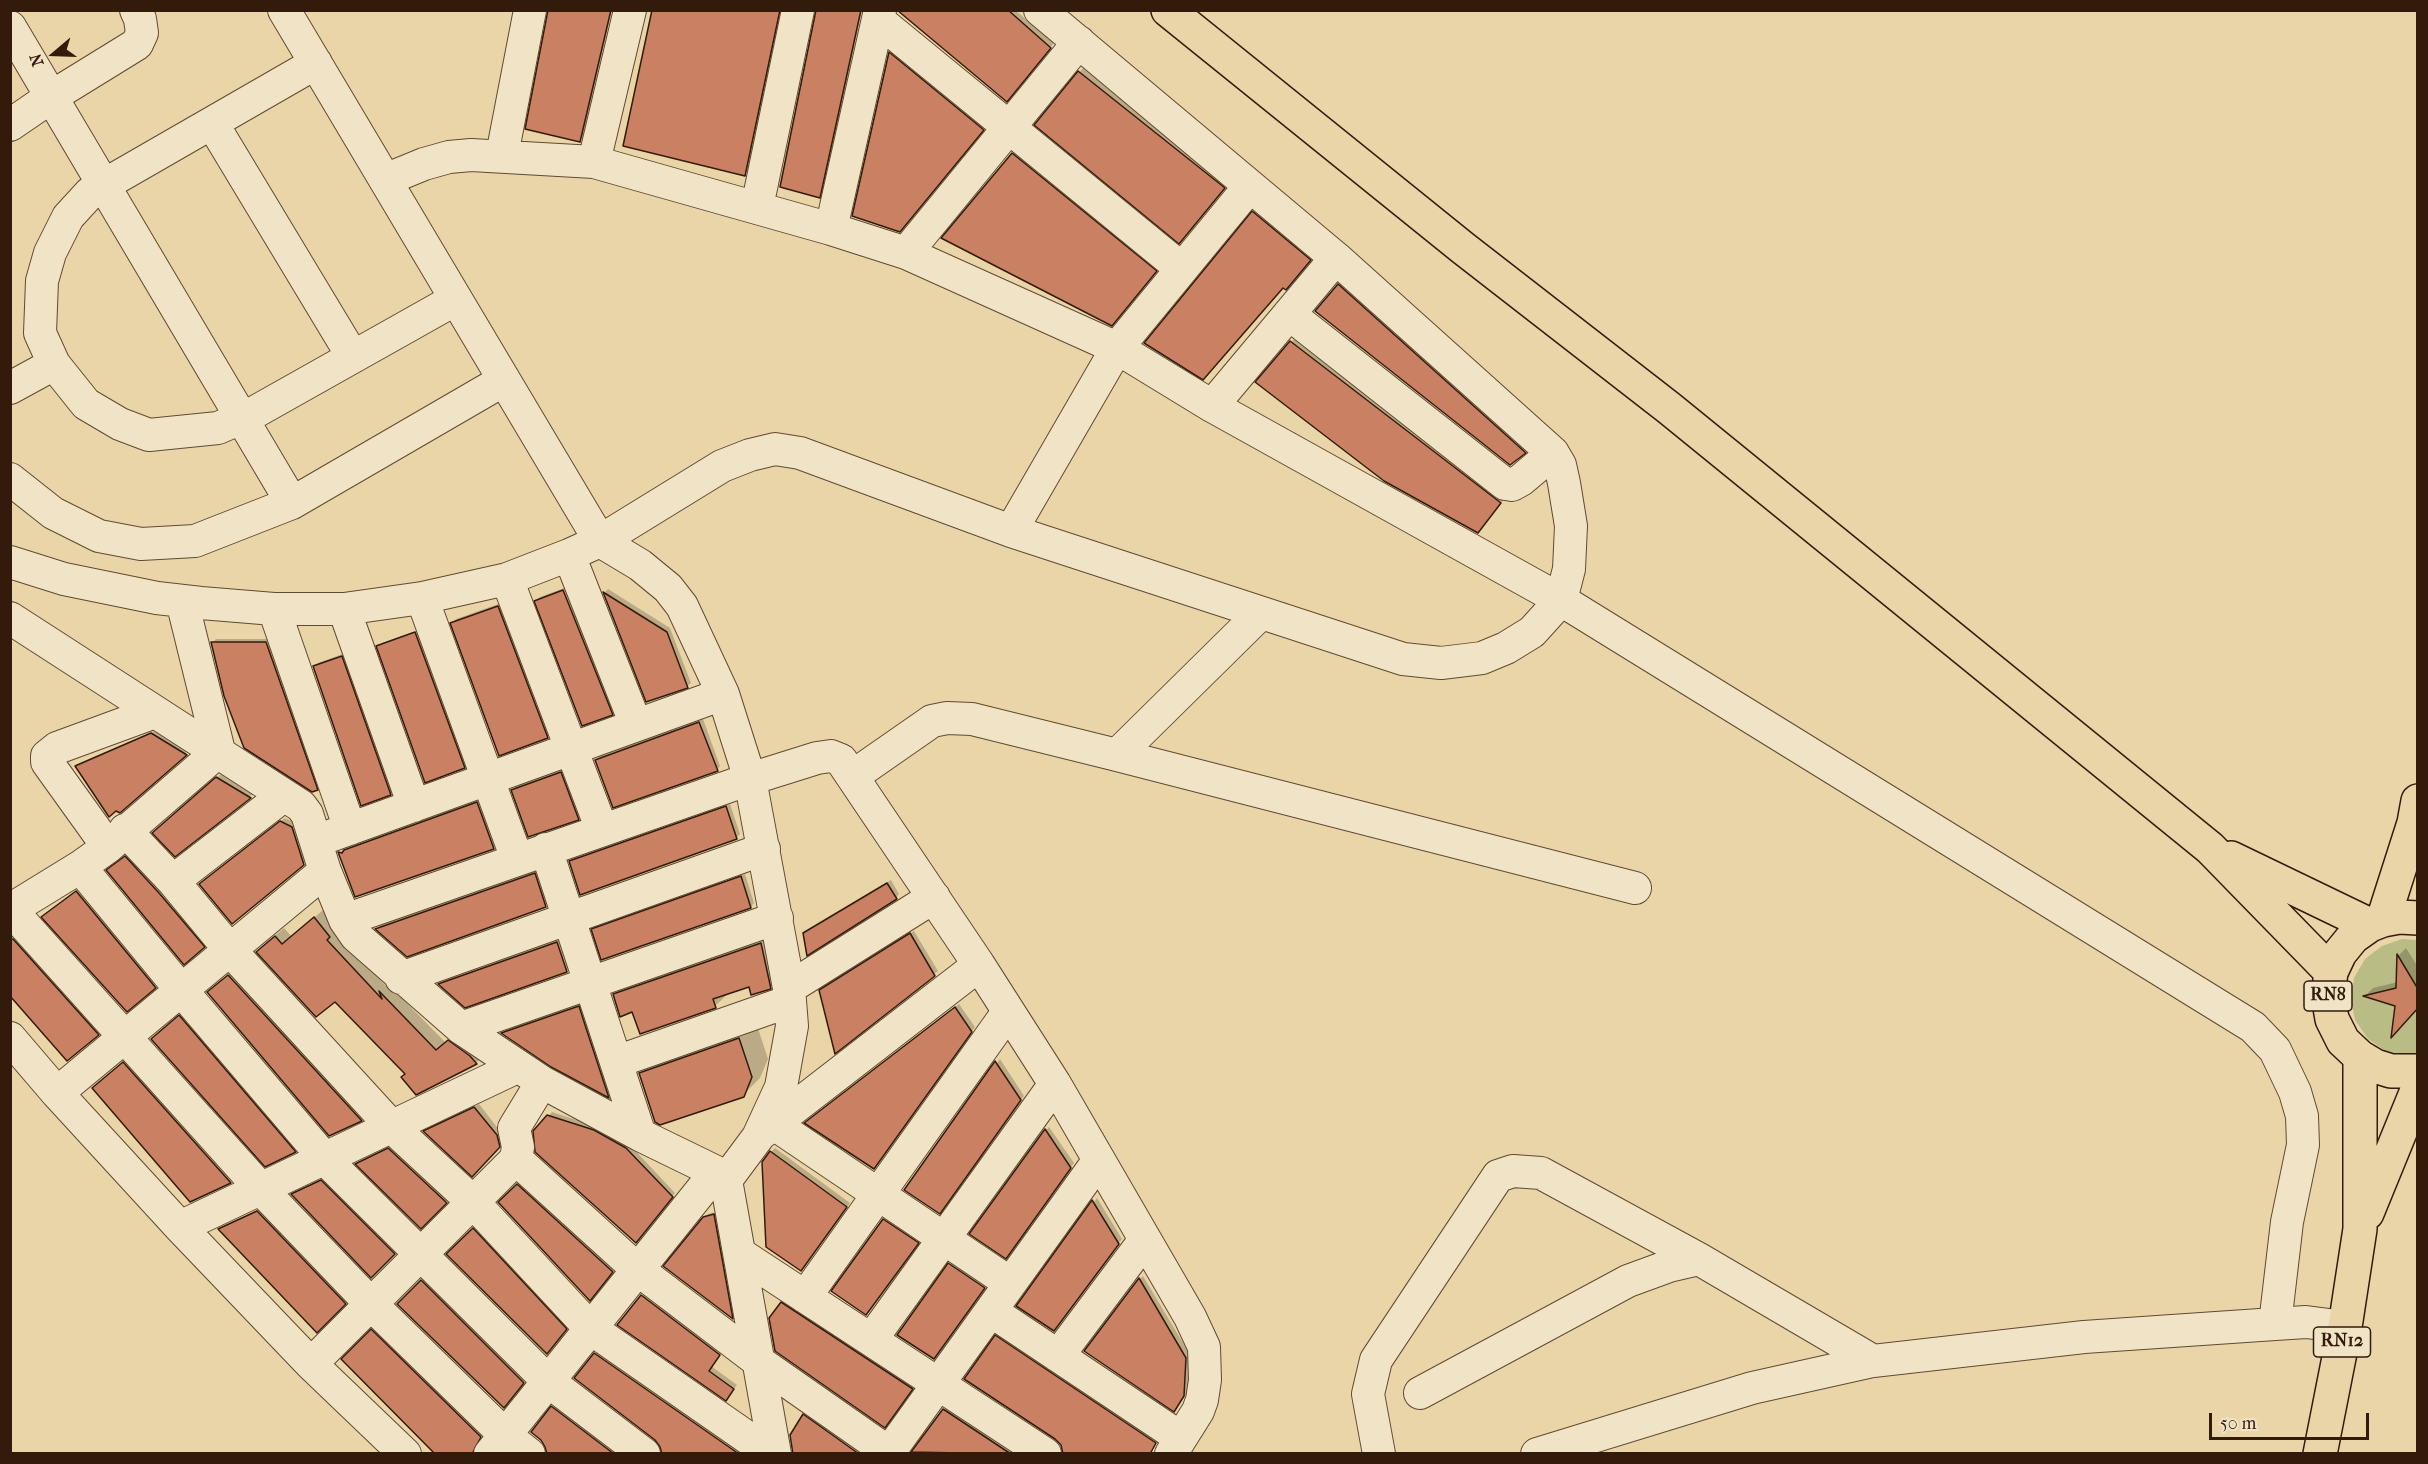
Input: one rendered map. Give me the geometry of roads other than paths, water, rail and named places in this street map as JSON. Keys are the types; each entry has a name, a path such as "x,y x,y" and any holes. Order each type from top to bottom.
{"main road":[{"path":"1168,10 1463,248 1669,408 2210,848 2331,972"},
{"path":"2376,923 2414,823 2418,801"},
{"path":"2210,848 2376,923 2399,917 2418,918"},
{"name":"RN8","path":"2376,923 2353,937 2340,953 2331,972 2328,996 2332,1019 2343,1041 2360,1057 2375,1066 2391,1071 2418,1071"},
{"name":"RN12","path":"2320,1454 2360,1229 2360,1057"},
{"name":"RN12","path":"2360,1229 2418,1088"}],"street":[{"path":"10,125 51,96 137,44 142,33 140,19 135,10"},
{"path":"284,10 600,541 640,565 668,588 682,606 723,694 750,779 790,994 792,1026 781,1087 766,1130"},
{"path":"502,155 530,10"},
{"path":"594,162 630,10"},
{"path":"758,207 798,10"},
{"path":"10,562 64,579 182,601 274,609 344,609 422,598 507,579 569,555 600,541 722,466 750,455 775,449 800,453 1011,531 1403,659 1441,663 1482,658 1518,642 1532,632 1561,600 1569,569 1571,526 1560,465 1553,453 1336,258 1040,10"},
{"path":"831,229 879,15 1009,127 1182,268"},
{"path":"10,27 292,503"},
{"path":"906,253 1079,42"},
{"path":"316,63 90,193 68,217 50,253 42,281 40,333 54,364 86,404 120,424 149,435 218,428 241,418 456,299"},
{"path":"212,123 353,357"},
{"path":"385,180 424,164 448,157 471,154 594,162 758,207 906,253 1117,348 1212,406 1561,600 2253,1027 2275,1050 2295,1092 2302,1116 2303,1146 2287,1222 2276,1323"},
{"path":"1011,531 1117,348 1250,186"},
{"path":"1212,406 1336,258"},
{"path":"1289,314 1505,484 1512,485 1521,480 1553,453"},
{"path":"10,388 54,364"},
{"path":"10,479 53,513 99,536 141,544 195,541 292,503 504,380"},
{"path":"569,555 636,725"},
{"path":"507,579 602,830"},
{"path":"422,598 517,860"},
{"path":"182,601 219,751"},
{"path":"274,609 350,829"},
{"path":"344,609 414,806"},
{"path":"1117,755 1261,613"},
{"path":"10,618 219,751 283,796 302,806 307,814 325,871 345,920 356,936 401,978 461,1028 530,1074 640,1135 721,1176 740,1254 773,1454"},
{"path":"316,841 723,694"},
{"path":"155,712 57,748 47,756 47,762 116,838 173,881 230,950 393,1127 474,1203 590,1328 773,1454"},
{"path":"853,776 932,722 947,718 972,719 1635,888"},
{"path":"219,751 81,867 11,910 261,1189 508,1447 548,1381 638,1269 721,1176 766,1130 979,965"},
{"path":"345,920 750,779 817,758 831,756 841,760 979,965 1055,1084 1190,1317 1204,1347 1205,1380 1198,1411 1176,1446 1058,1356 991,1311"},
{"path":"173,881 283,796"},
{"path":"546,849 640,1135"},
{"path":"401,978 764,849"},
{"path":"81,867 182,991 325,1159 548,1381 644,1454"},
{"path":"57,1093 325,871"},
{"path":"616,1062 790,994 934,897"},
{"path":"461,1028 777,918"},
{"path":"806,1297 1008,1012"},
{"path":"10,1038 57,1093 180,1227 311,1364 405,1454"},
{"path":"180,1227 393,1127 530,1074"},
{"path":"311,1364 516,1159 518,1147 514,1137 514,1128 530,1074"},
{"path":"871,1340 1055,1084"},
{"path":"766,1130 878,1195 1010,1283"},
{"path":"516,1159 638,1269 758,1361 889,1453 1099,1160"},
{"path":"1379,1454 1368,1394 1376,1360 1498,1176 1513,1171 1541,1173 1699,1259 1873,1361"},
{"path":"1058,1356 1144,1240"},
{"path":"740,1254 1045,1454"},
{"path":"1420,1394 1618,1286 1648,1273 1699,1259"},
{"path":"1538,1454 1752,1388 1873,1361 2084,1337 2276,1323 2306,1322 2344,1327"}]}
